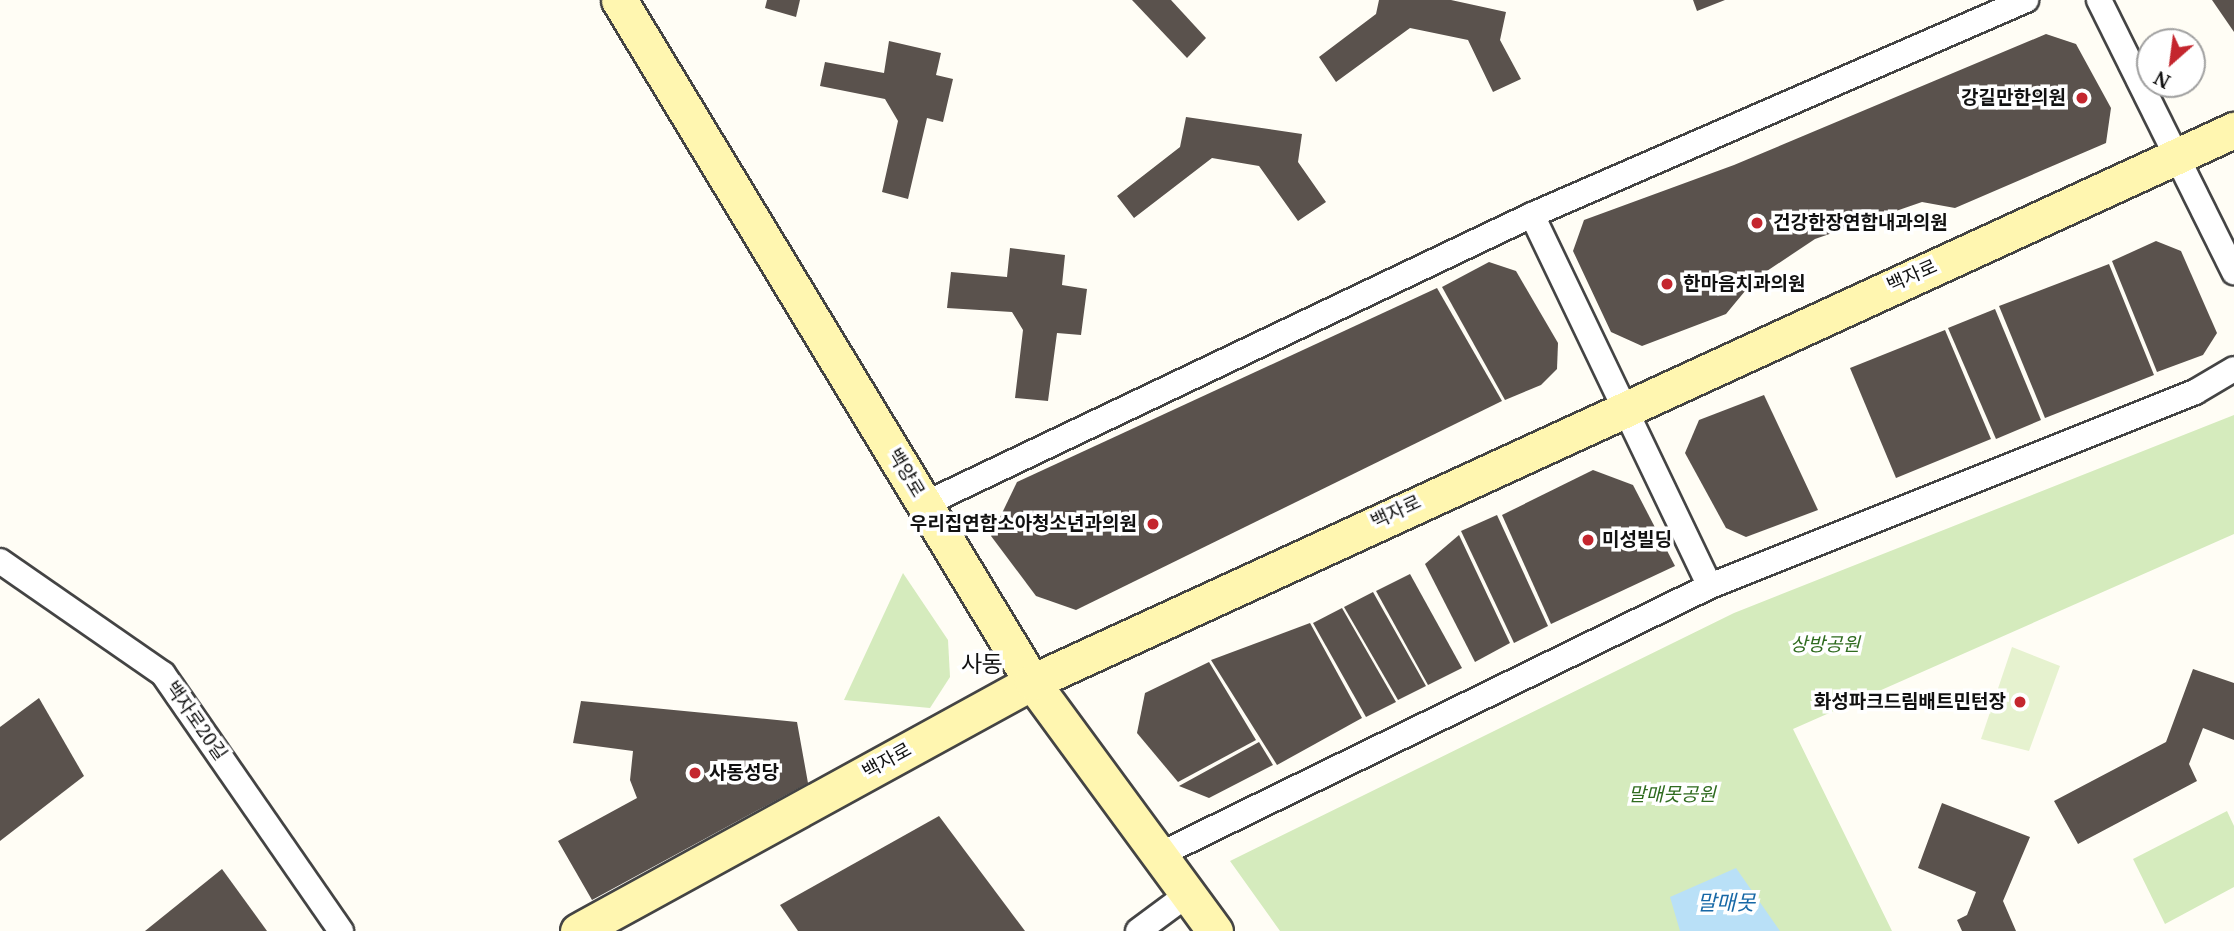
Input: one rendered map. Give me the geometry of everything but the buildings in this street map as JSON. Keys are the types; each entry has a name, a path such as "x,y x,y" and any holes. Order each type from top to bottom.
{"street":[{"name":"백양로","path":"619,0 1032,682 1215,931"},
{"path":"925,504 1532,215 2026,0"},
{"path":"2099,0 2234,272"},
{"name":"백자로","path":"578,931 1032,682 1623,406 2234,130"},
{"path":"1532,215 1710,586"},
{"path":"1159,855 1710,586 2195,392 2234,369"},
{"name":"백자로20길","path":"0,561 163,674 341,931"},
{"path":"1138,931 1188,894"}],"green space":[{"name":"말매못공원","path":"2234,415 2234,534 1793,729 1892,931 1280,931 1230,861 1734,613"},
{"path":"903,573 948,640 950,677 930,708 844,700"},
{"name":"화성파크드림배트민턴장","path":"2012,647 2060,666 2029,751 1981,739"},
{"path":"2227,811 2234,826 2234,887 2165,924 2133,859"}],"water":[{"name":"말매못","path":"1736,868 1780,931 1680,931 1670,897"}],"place":[{"name":"강길만한의원","path":"2082,98"},
{"name":"건강한장연합내과의원","path":"1757,223"},
{"name":"한마음치과의원","path":"1667,284"},
{"name":"우리집연합소아청소년과의원","path":"1153,524"},
{"name":"미성빌딩","path":"1588,540"},
{"name":"화성파크드림배트민턴장","path":"2020,702"},
{"name":"사동성당","path":"695,773"}],"district":[{"name":"사동","path":"982,663"}],"park label":[{"name":"상방공원","path":"1825,645"}]}
